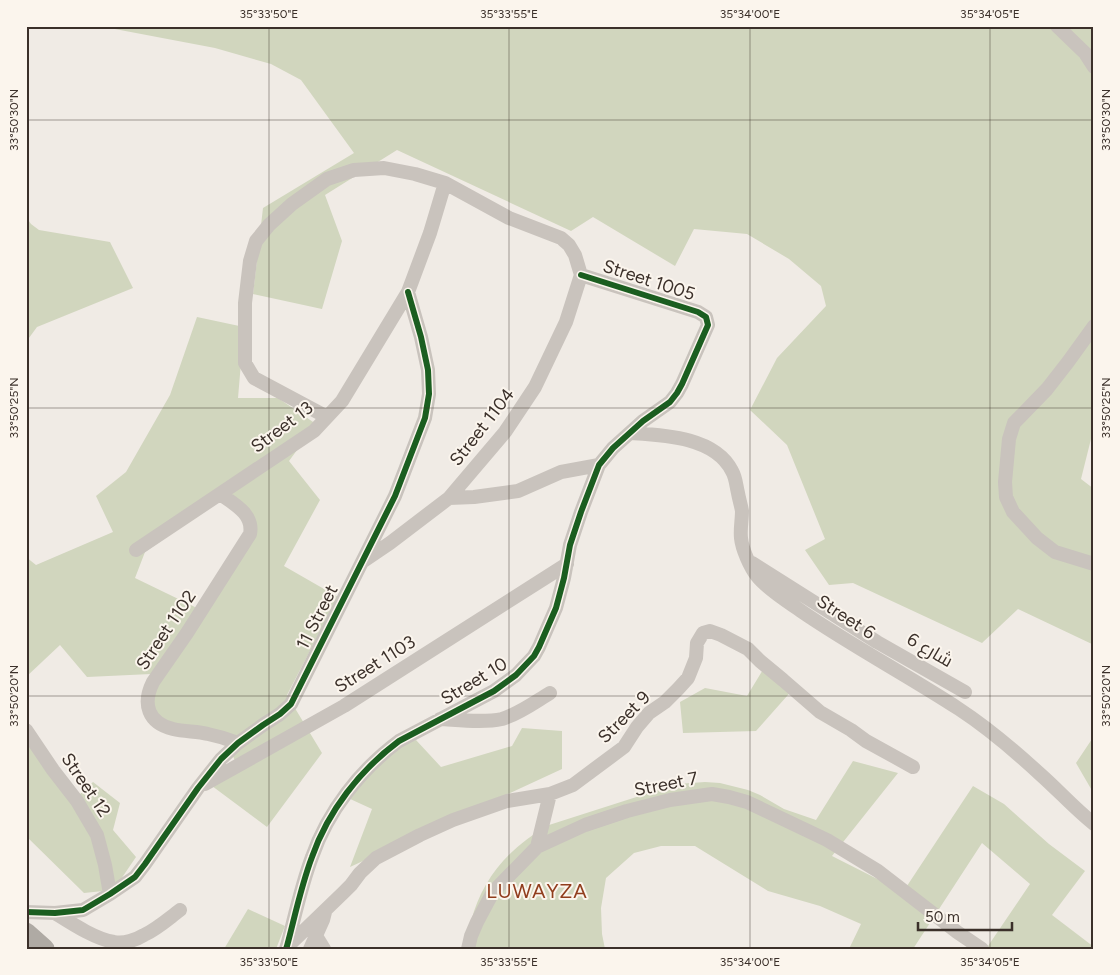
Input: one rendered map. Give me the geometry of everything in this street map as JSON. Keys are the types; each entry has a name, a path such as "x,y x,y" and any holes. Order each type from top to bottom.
{"highway":[{"path":"26,932 44,949"}],"street":[{"path":"1057,26 1086,53 1094,67"},
{"path":"327,417 254,378 245,363 245,303 250,261 256,241 269,225 292,204 327,179 354,170 384,168 415,174 445,183 509,218 561,238 569,245 575,255 581,275"},
{"name":"Street 13","path":"136,550 314,431 342,401 408,292 430,233 445,183"},
{"name":"Street 1005","path":"581,275 677,304 706,317"},
{"name":"Street 1104","path":"361,563 449,498 505,432 536,387 566,322 581,275"},
{"name":"11 Street","path":"26,912 55,913 83,910 98,903 134,877 221,759 262,724 280,714 291,704 395,496 425,418 429,394 428,370 408,292"},
{"name":"Street 10","path":"287,947 312,857 320,838 342,800 367,769 399,741 494,691 516,675 534,656 556,608 570,545 599,465 613,448 643,421 670,402 677,393 708,325 706,317"},
{"path":"1094,326 1046,389 1014,423 1009,438 1005,482 1006,497 1013,512 1038,538 1055,552 1094,564"},
{"name":"Street 6","path":"630,433 656,434 694,441 710,449 723,459 735,476 742,508 741,537 745,554 757,576 766,585 852,644 958,709 988,730 1040,774 1094,824"},
{"path":"449,498 474,497 518,491 561,472 599,465"},
{"name":"Street 1102","path":"220,494 242,510 248,518 251,528 250,534 187,633 153,682 149,690 148,706 152,718 174,730 208,734 238,743"},
{"name":"شارع 6","path":"749,561 877,642 965,692"},
{"name":"Street 1103","path":"198,788 344,706 567,564"},
{"name":"Street 9","path":"287,947 376,858 453,820 507,801 550,794 573,785 624,747 649,713 665,702 688,678 696,658 697,643 703,633 710,631 748,649 820,712 866,741 914,767"},
{"path":"439,719 480,720 502,718 524,709 550,693"},
{"name":"Street 12","path":"26,730 77,800 97,835 110,894"},
{"path":"537,847 550,794"},
{"name":"Street 7","path":"468,949 477,922 493,892 537,847 585,825 627,811 670,800 712,794 746,802 796,824 854,855 982,949"},
{"path":"324,949 313,942 326,909"},
{"path":"55,913 77,927 106,940 116,942 135,940 144,936 180,910"}],"green space":[{"path":"99,26 1094,26 1094,427 1081,479 1094,489 1094,645 1018,609 982,643 853,583 829,585 805,550 825,539 787,445 750,410 777,358 826,306 821,286 789,259 747,234 694,229 675,266 593,217 571,231 397,150 325,195 342,241 322,309 253,294 263,208 354,153 301,80 271,64 215,48"},
{"path":"26,217 39,230 110,242 133,288 37,327 26,342"},
{"path":"197,317 244,327 238,398 278,398 316,424 289,461 320,500 284,566 338,597 287,695 322,753 267,827 208,783 237,766 225,736 149,717 151,674 87,677 60,645 26,677 26,557 36,565 113,532 96,496 126,472 170,395","holes":["224,497 255,523 199,609 135,578 145,552"]},
{"path":"764,668 795,687 756,731 683,733 680,702 705,688 747,696"},
{"path":"522,728 562,731 562,769 350,867 372,809 348,798 355,786 405,743 416,740 441,767 512,746"},
{"path":"1094,736 1094,794 1076,763"},
{"path":"26,738 79,795 93,782 120,803 113,830 136,857 119,882 103,891 84,893 26,836"},
{"path":"853,761 898,773 832,856 903,892 973,786 1004,804 1049,844 1085,871 1052,915 1094,947 1094,949 986,949 1030,884 982,843 913,949 849,949 861,924 820,906 768,891 695,846 661,846 634,853 606,878 601,908 602,934 605,949 467,949 470,925 476,906 490,878 522,843 549,825 677,784 705,782 720,783 748,790 784,809 816,820"},
{"path":"248,909 285,926 276,949 224,949"}],"cycle path":[{"path":"286,949 305,879 319,840 336,808 359,778 399,741 494,691 516,675 534,656 556,608 570,545 599,465 613,448 643,421 670,402 682,384 708,325 706,317 698,312 581,275"},
{"path":"26,912 55,913 83,910 135,877 198,788 221,759 238,743 280,714 291,704 395,496 425,418 429,394 428,370 408,292"}],"district":[{"name":"LUWAYZA","path":"537,891"}]}
